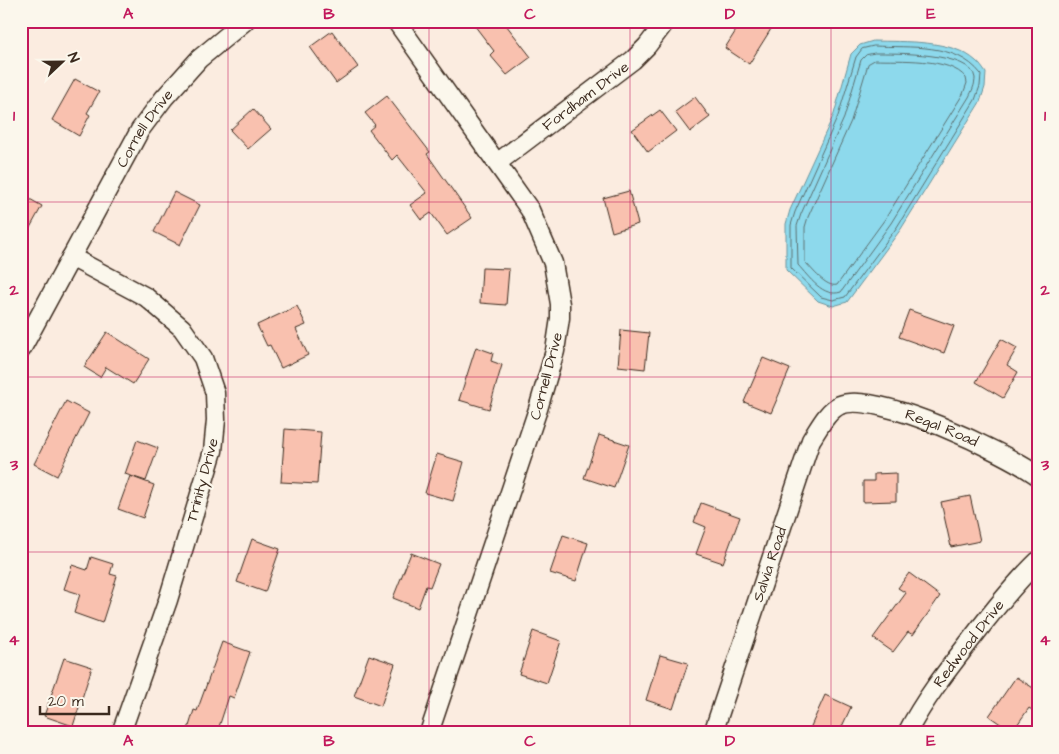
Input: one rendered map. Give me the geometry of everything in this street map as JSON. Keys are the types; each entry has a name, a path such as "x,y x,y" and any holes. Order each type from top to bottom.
{"street":[{"name":"Cornell Drive","path":"21,350 136,136 166,94 199,59 246,21"},
{"name":"Cornell Drive","path":"396,21 530,210 553,263 558,284 560,318 551,366 538,409 428,733"},
{"name":"Fordham Drive","path":"497,163 633,60 647,46 666,21"},
{"name":"Trinity Drive","path":"71,257 146,297 182,328 203,358 215,393 216,420 213,451 168,600 121,733"},
{"name":"Regal Road","path":"840,406 851,403 863,403 897,409 994,451 1038,476"},
{"name":"Salvia Road","path":"713,733 811,440 828,414 840,406"},
{"name":"Redwood Drive","path":"907,733 919,709 935,686 1006,594 1038,561"}],"water":[{"path":"873,41 927,43 954,49 966,54 980,65 986,73 985,87 980,102 901,229 847,302 833,306 818,301 786,270 786,224 790,210 834,114 851,54 860,45"}],"building":[{"path":"471,21 503,21 531,57 507,75 490,55 494,51"},
{"path":"742,21 776,21 749,64 725,48"},
{"path":"332,31 358,67 336,83 310,47"},
{"path":"75,79 99,92 87,113 90,115 79,136 52,120"},
{"path":"387,96 430,152 427,154 472,218 447,235 431,213 421,220 410,205 427,193 397,155 392,160 369,130 375,125 365,113"},
{"path":"695,97 710,117 690,132 675,112"},
{"path":"253,109 271,129 248,149 230,130"},
{"path":"660,110 676,131 648,152 632,130"},
{"path":"629,191 638,224 612,232 603,198"},
{"path":"174,192 200,205 180,245 154,232"},
{"path":"21,194 42,206 21,244"},
{"path":"482,268 509,269 506,305 480,303"},
{"path":"297,306 306,325 296,329 308,355 281,368 270,345 267,346 257,325"},
{"path":"909,310 954,326 944,353 899,337"},
{"path":"621,330 649,333 645,369 618,366"},
{"path":"107,332 149,359 133,384 106,367 100,377 84,367"},
{"path":"1001,339 1017,348 1007,365 1018,372 1003,398 976,382"},
{"path":"476,347 493,353 491,361 502,365 489,409 459,400"},
{"path":"763,358 790,369 771,413 744,402"},
{"path":"66,401 89,413 57,476 34,464"},
{"path":"285,429 321,432 317,484 281,482"},
{"path":"599,435 629,445 614,488 584,478"},
{"path":"137,440 158,448 146,481 125,474"},
{"path":"437,454 464,462 453,501 425,493"},
{"path":"896,473 896,501 863,502 863,481 874,481 874,474"},
{"path":"130,476 154,485 143,518 118,509"},
{"path":"970,496 980,541 951,547 941,502"},
{"path":"701,503 740,517 723,563 696,554 706,527 694,522"},
{"path":"563,535 588,543 576,581 550,573"},
{"path":"252,539 280,549 265,592 237,582"},
{"path":"411,553 439,564 430,587 426,586 418,608 393,598"},
{"path":"91,557 113,564 110,574 117,576 102,623 74,613 80,594 64,589 72,565 87,570"},
{"path":"909,573 940,596 913,635 908,632 893,652 873,638 906,593 898,588"},
{"path":"533,631 561,641 547,683 519,674"},
{"path":"222,642 250,652 234,698 229,696 217,733 187,733 194,710 197,711"},
{"path":"369,655 395,664 381,706 354,696"},
{"path":"660,655 688,663 673,709 646,700"},
{"path":"64,658 92,667 73,726 44,716"},
{"path":"1016,677 1038,691 1038,714 1029,708 1012,732 989,716"},
{"path":"825,695 851,707 839,733 808,733"}]}
